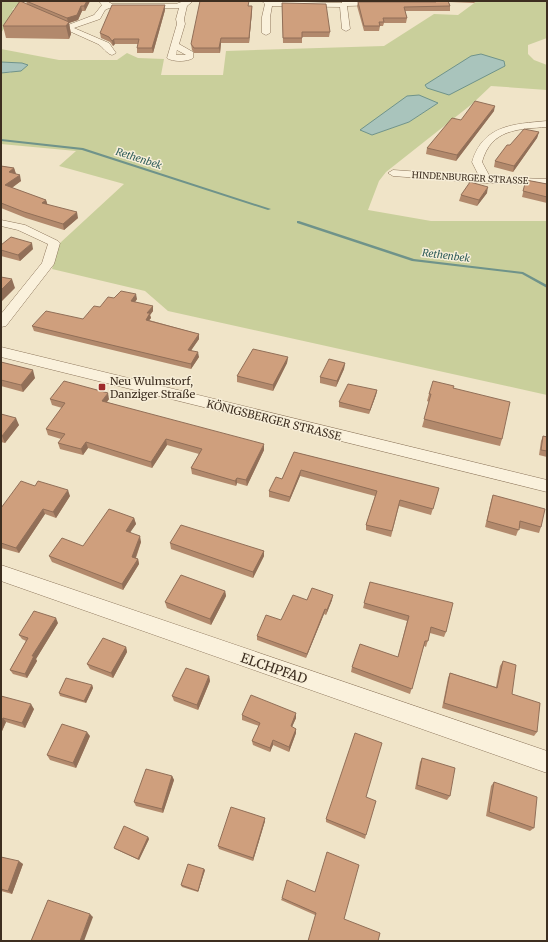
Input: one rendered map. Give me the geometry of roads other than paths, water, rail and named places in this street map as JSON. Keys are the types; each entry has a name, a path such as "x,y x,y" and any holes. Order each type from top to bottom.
{"street":[{"path":"266,33 268,3 388,2"},
{"path":"67,28 98,17 106,3 186,3 180,19 181,24 174,45"},
{"path":"345,3 346,29"},
{"path":"40,16 106,45 112,53"},
{"path":"486,180 477,162 482,146 491,137 510,129 547,124"},
{"name":"HINDENBURGER STRASSE","path":"393,173 486,180 547,182"},
{"path":"1,223 21,227 54,243 48,264 1,323"},
{"name":"KÖNIGSBERGER STRASSE","path":"1,352 547,486"},
{"name":"ELCHPFAD","path":"1,573 547,762"}],"water":[{"path":"481,54 504,61 505,66 449,95 427,88 425,85 471,56"},
{"path":"1,62 22,63 28,65 21,71 1,73"},
{"path":"419,95 438,103 409,122 372,135 360,130 407,96"}],"waterway":[{"name":"Rethenbek","path":"1,140 82,149 269,209"},
{"name":"Rethenbek","path":"298,222 413,260 523,273 547,287"}],"place":[{"name":"Neu Wulmstorf, Danziger Straße","path":"102,387"}]}
